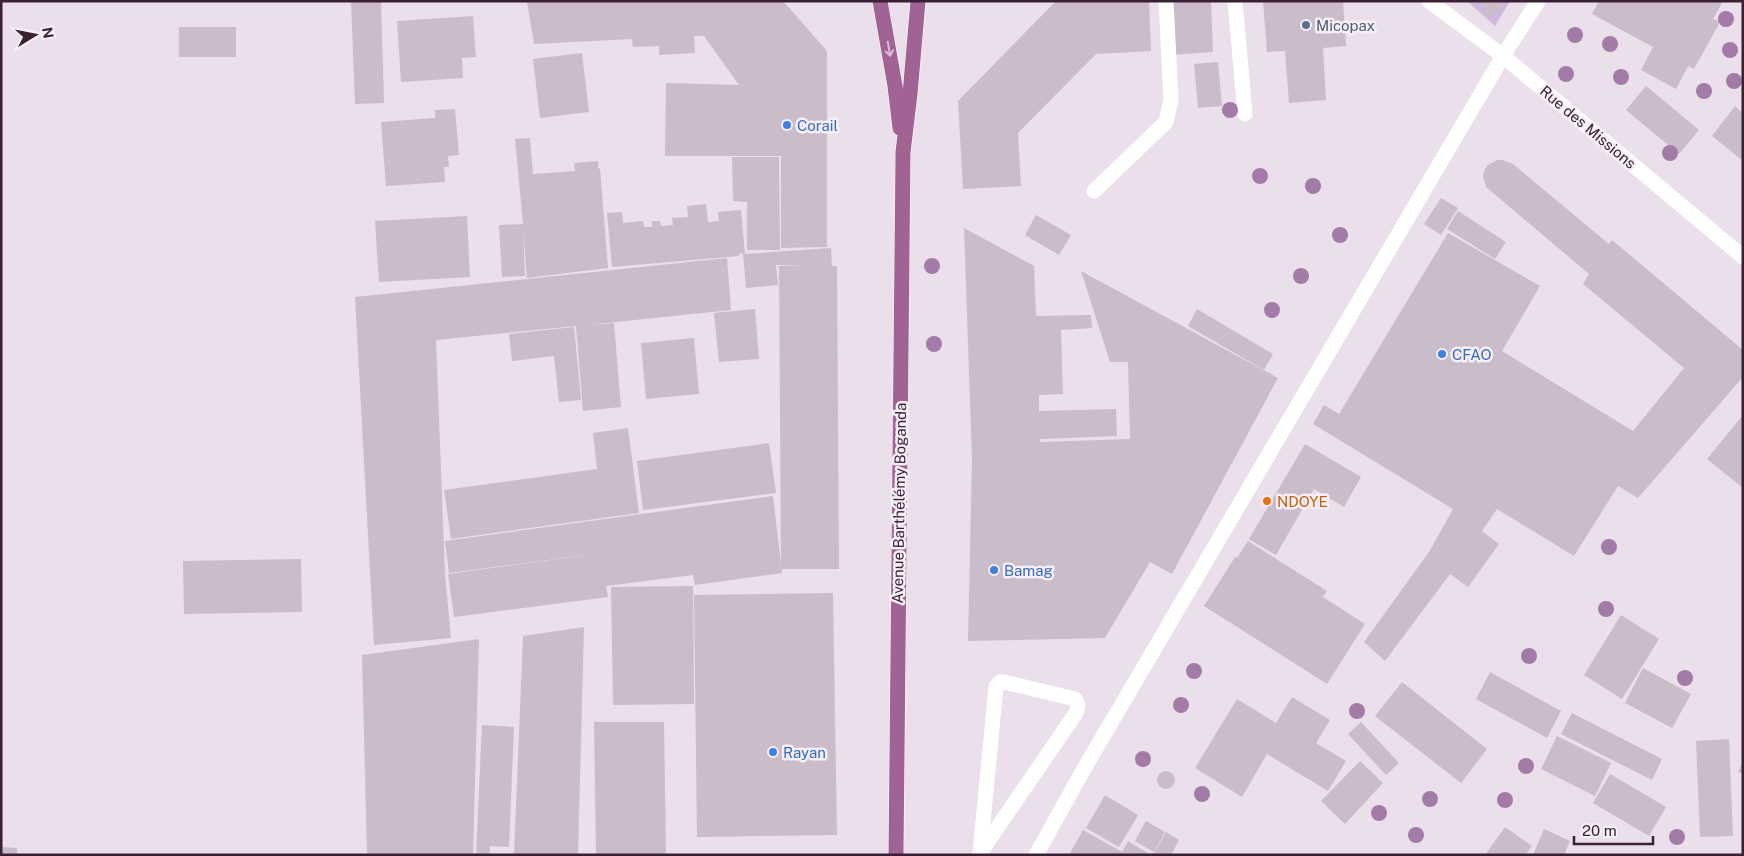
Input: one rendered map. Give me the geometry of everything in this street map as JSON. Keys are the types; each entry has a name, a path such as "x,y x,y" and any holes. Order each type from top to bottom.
{"main road":[{"name":"Avenue Barthélémy Boganda","path":"880,1 895,86 903,152"},
{"name":"Avenue Barthélémy Boganda","path":"896,855 903,152 918,1"}],"street":[{"path":"1094,191 1166,122 1172,100 1166,1"},
{"path":"1235,1 1245,114"},
{"name":"Rue des Missions","path":"1429,1 1503,56 1743,257"},
{"path":"1036,855 1085,767 1503,56 1538,1"},
{"path":"1000,682 1004,682 1075,699 1078,705 1076,713 980,854 996,687 1000,682"}],"shaded area":[{"path":"1467,1 1510,1 1495,26"}],"building":[{"path":"351,1 381,1 384,103 355,104"},
{"path":"527,1 783,1 827,51 827,247 781,248 781,156 665,156 666,83 739,85 704,36 694,36 695,53 659,55 659,46 633,47 632,39 534,44"},
{"path":"1056,1 1149,1 1151,51 1096,54 1018,133 1021,186 963,189 958,101"},
{"path":"1167,1 1211,1 1213,52 1170,55"},
{"path":"1263,1 1343,1 1346,46 1323,48 1326,100 1289,103 1285,51 1267,52"},
{"path":"1483,1 1499,1 1501,13 1485,16"},
{"path":"1599,1 1723,1 1713,19 1720,22 1694,69 1688,66 1676,89 1641,70 1653,47 1592,14"},
{"path":"473,16 476,57 462,58 463,78 401,82 397,21"},
{"path":"179,27 236,27 236,57 179,57"},
{"path":"582,53 589,112 540,118 533,59"},
{"path":"1218,62 1222,106 1198,108 1194,64"},
{"path":"1646,86 1699,130 1679,154 1626,110"},
{"path":"1735,106 1743,113 1743,161 1712,136"},
{"path":"455,109 459,155 448,156 449,167 444,167 445,182 386,186 381,122 435,118 435,110"},
{"path":"530,138 533,174 575,171 574,163 598,161 608,268 527,278 523,230 525,276 502,277 499,225 523,224 515,139"},
{"path":"732,157 779,157 780,250 747,250 747,202 733,201"},
{"path":"1497,160 1513,164 1609,244 1612,240 1743,350 1743,377 1638,498 1618,486 1574,556 1497,509 1482,531 1499,544 1468,587 1450,574 1385,661 1364,642 1429,552 1453,509 1313,424 1324,405 1339,414 1448,233 1540,286 1502,351 1633,431 1684,368 1583,284 1589,274 1486,187 1483,176 1484,171 1487,166"},
{"path":"1441,198 1458,208 1441,235 1424,224"},
{"path":"706,204 708,222 719,221 718,212 741,210 745,254 831,248 832,266 837,266 839,569 781,569 779,266 803,265 776,265 778,285 746,288 743,253 739,254 739,256 612,267 607,213 622,212 623,223 643,221 644,227 652,227 652,221 660,221 661,226 673,225 672,218 688,217 687,206"},
{"path":"1458,211 1506,242 1495,259 1447,229"},
{"path":"1036,215 1071,235 1059,255 1025,235"},
{"path":"467,216 470,277 379,282 375,221"},
{"path":"964,228 1034,266 1036,316 1091,315 1092,328 1061,330 1063,394 1039,395 1039,411 1116,409 1117,436 1040,439 1040,442 1130,439 1128,362 1110,362 1081,271 1278,378 1172,574 1150,562 1105,638 968,641 972,459"},
{"path":"727,258 731,310 587,325 614,323 621,407 583,411 576,326 436,340 445,574 451,638 374,645 355,297"},
{"path":"755,309 759,359 719,362 714,313"},
{"path":"1197,309 1273,354 1264,370 1188,326"},
{"path":"574,327 581,400 559,402 554,356 512,361 509,334"},
{"path":"694,338 699,394 646,399 641,343"},
{"path":"1743,415 1743,488 1707,459"},
{"path":"628,428 639,513 451,539 444,490 597,469 593,433"},
{"path":"769,443 776,493 643,510 637,461"},
{"path":"1305,444 1361,477 1344,507 1314,489 1276,555 1249,539"},
{"path":"773,496 782,573 695,585 693,575 606,586 608,597 454,617 448,574 609,552 449,573 445,541"},
{"path":"1248,541 1327,591 1323,597 1365,624 1327,684 1204,606 1235,557 1237,558"},
{"path":"301,559 302,612 184,614 183,561"},
{"path":"693,586 694,704 613,705 611,587"},
{"path":"833,593 837,835 697,837 694,595"},
{"path":"1621,615 1659,639 1622,699 1584,675"},
{"path":"584,627 578,855 514,855 523,636"},
{"path":"479,639 473,855 367,855 362,655"},
{"path":"1643,668 1691,694 1672,728 1625,703"},
{"path":"1490,672 1561,711 1547,738 1476,699"},
{"path":"1402,682 1487,749 1461,783 1375,716"},
{"path":"1292,697 1330,720 1316,743 1346,761 1328,791 1267,754 1242,797 1195,768 1237,699 1276,723"},
{"path":"1572,713 1662,759 1652,780 1561,734"},
{"path":"594,722 664,722 666,855 596,855"},
{"path":"1361,722 1399,763 1386,775 1348,734"},
{"path":"482,725 514,727 509,847 490,846 490,855 476,855"},
{"path":"1557,736 1611,763 1595,796 1541,769"},
{"path":"1729,739 1733,836 1700,837 1696,741"},
{"path":"1360,761 1383,783 1345,824 1321,801"},
{"path":"1743,762 1743,774 1738,772"},
{"path":"1166,771 1172,774 1175,780 1172,786 1166,789 1160,786 1157,780 1160,774"},
{"path":"1610,774 1666,807 1649,836 1593,803"},
{"path":"1105,795 1138,815 1119,847 1086,828"},
{"path":"1146,821 1165,832 1154,852 1135,841"},
{"path":"1505,827 1532,846 1525,855 1485,855"},
{"path":"1544,829 1570,841 1564,855 1533,855"},
{"path":"1083,830 1122,852 1128,841 1151,855 1069,855"},
{"path":"1166,832 1179,840 1171,855 1153,855"},
{"path":"1,847 17,848 17,855 1,855"}],"place":[{"name":"Micopax","path":"1306,25"},
{"name":"Corail","path":"787,125"},
{"name":"CFAO","path":"1442,354"},
{"name":"NDOYE","path":"1267,501"},
{"name":"Bamag","path":"994,570"},
{"name":"Rayan","path":"773,752"}]}
